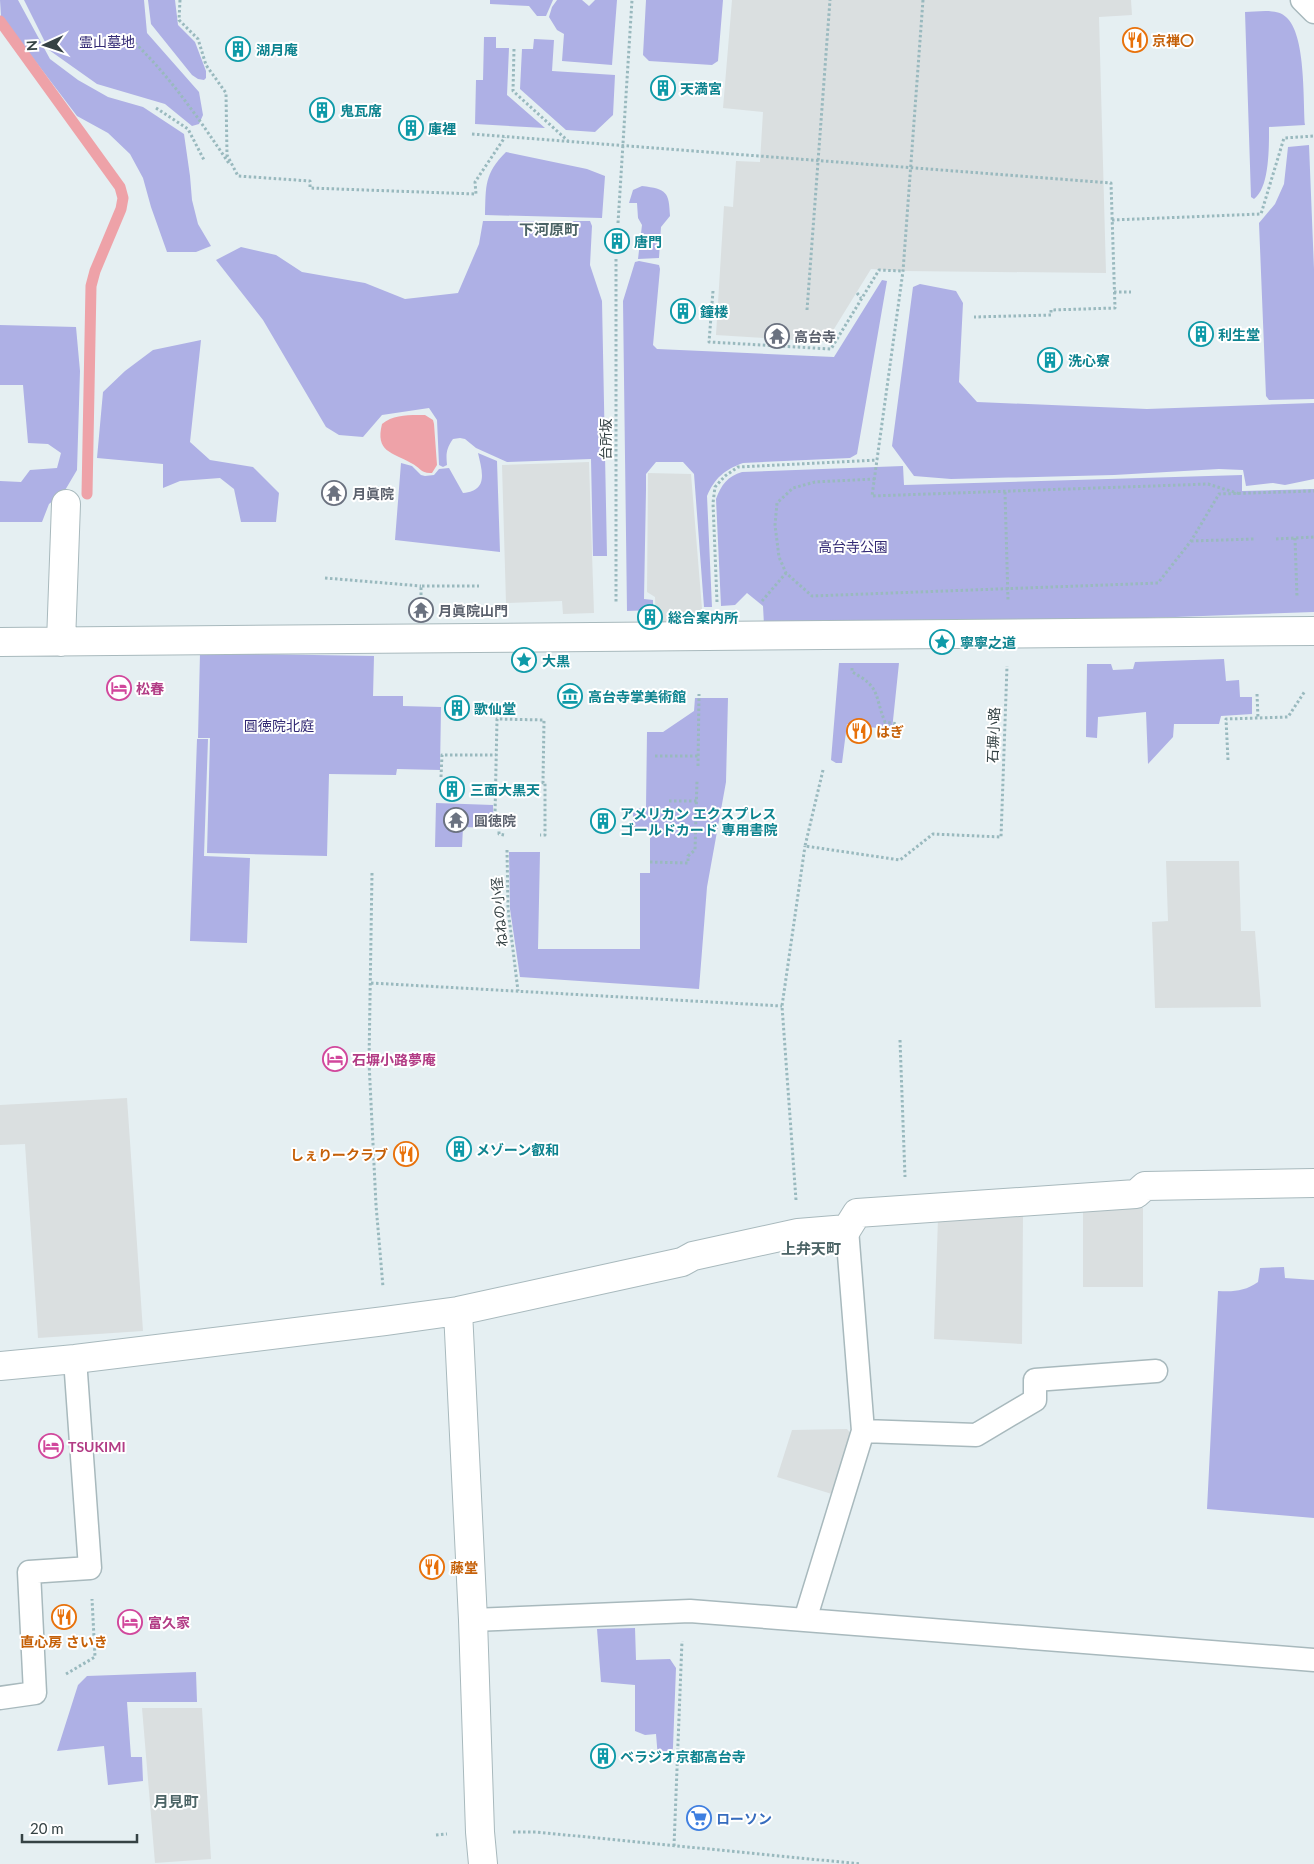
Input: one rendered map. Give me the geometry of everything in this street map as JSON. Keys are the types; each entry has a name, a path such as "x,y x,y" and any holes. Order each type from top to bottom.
{"street":[{"path":"61,642 66,504"},
{"path":"0,642 1314,631"},
{"path":"0,1366 75,1359 458,1311 682,1262 693,1256 798,1233 848,1229 857,1213 1136,1194 1145,1186 1314,1183"},
{"path":"458,1311 473,1620 480,1832 484,1864"}],"lane":[{"path":"1302,0 1314,12"},
{"path":"805,1620 863,1432 848,1229"},
{"path":"0,1698 35,1693 29,1572 90,1568 75,1359"},
{"path":"863,1432 976,1434 1035,1400 1034,1380 1156,1371"},
{"path":"473,1620 683,1612 1314,1660"}],"path":[{"path":"180,0 179,20 198,39 206,65 226,93 227,155 238,176"},
{"path":"618,223 632,0"},
{"path":"807,310 830,0"},
{"path":"923,0 903,272 872,496 1208,484 1240,494"},
{"path":"135,43 158,65 198,116 238,176"},
{"path":"514,49 513,91 568,141"},
{"path":"156,108 188,130 204,160"},
{"path":"472,134 1111,183 1114,308 1051,310 1051,315 974,317"},
{"path":"238,176 310,181 310,188 476,194 475,182 506,136"},
{"path":"1112,220 1261,214 1284,138 1314,136"},
{"name":"台所坂","path":"616,259 616,609"},
{"path":"713,291 709,342 831,349 879,270 903,272"},
{"path":"1114,292 1131,292"},
{"path":"857,293 861,298"},
{"path":"779,346 780,338"},
{"path":"718,636 713,503 715,487 738,468 877,460"},
{"path":"875,479 815,482 793,488 778,503 775,525 779,557 786,573 812,596 1158,583 1191,541 1219,494 1314,491"},
{"path":"1005,492 1008,600"},
{"path":"1276,539 1314,537"},
{"path":"1296,538 1297,590"},
{"path":"1191,541 1254,539"},
{"path":"762,602 786,573"},
{"path":"325,578 421,586 479,586"},
{"path":"421,586 421,605"},
{"name":"石塀小路","path":"805,846 900,860 933,834 1001,837 1008,633"},
{"path":"852,663 852,672 866,679 873,686 885,722 898,724"},
{"path":"1228,760 1226,719 1288,717 1305,691"},
{"path":"698,766 699,694"},
{"path":"1257,694 1258,718"},
{"path":"504,834 499,834 499,818 495,815 497,718 544,720 543,783 545,783 545,835 540,835"},
{"path":"441,777 442,755 496,755"},
{"path":"655,756 699,756"},
{"path":"798,1233 782,1006 805,846 823,770"},
{"path":"650,862 688,863 688,856 695,850 697,781"},
{"path":"669,801 697,801"},
{"name":"ねねの小径","path":"506,850 508,909 518,991"},
{"path":"372,873 372,983 369,1062 376,1205 385,1321"},
{"path":"372,983 782,1006"},
{"path":"900,1040 906,1210"},
{"path":"35,1693 95,1657 90,1568"},
{"path":"674,1846 683,1612"},
{"path":"510,1832 536,1832 861,1864"}],"green space":[{"path":"0,0 18,0 50,59 78,80 108,97 143,107 184,134 192,200 198,224 211,246 196,252 167,252 143,178 130,154 108,133 77,116 1,16"},
{"name":"霊山墓地","path":"24,0 144,0 147,33 199,92 203,115 199,124 192,126 165,104 97,84 49,50"},
{"path":"148,0 175,0 178,25 195,42 206,71 206,78 204,80 192,75 151,24"},
{"path":"490,0 553,0 546,16 537,16 529,6 490,4"},
{"path":"557,0 582,0 589,6 595,0 617,0 612,65 562,61 564,34 557,30 549,17 552,7"},
{"path":"646,0 723,0 718,61 712,65 649,61 643,55"},
{"path":"1245,12 1277,12 1286,17 1292,25 1300,52 1305,125 1269,127 1266,176 1259,193 1254,199 1251,197"},
{"path":"484,37 496,37 496,48 509,48 507,95 545,128 475,124 476,80 483,80"},
{"path":"534,39 554,40 552,71 615,75 613,115 595,132 566,130 520,89 522,49 533,49"},
{"path":"1309,145 1314,269 1314,399 1269,400 1266,396 1259,223 1275,204 1284,184 1288,147"},
{"path":"506,152 587,169 605,176 602,218 485,215 490,174"},
{"path":"642,186 662,190 669,202 670,216 661,227 659,258 638,259 642,225 638,218 637,203 629,203 633,190"},
{"path":"483,221 590,221 592,226 590,265 602,301 607,556 593,556 591,459 507,462 476,448 465,439 460,438 453,439 447,452 447,465 443,467 439,465 437,420 429,408 382,415 363,437 339,435 326,427 263,320 216,260 241,247 276,255 302,272 365,283 405,299 458,293 479,244"},
{"path":"635,262 659,265 660,269 653,345 657,349 834,357 882,280 887,281 857,454 850,458 743,463 721,475 710,490 707,496 712,607 704,607 694,474 683,462 656,462 646,474 644,599 653,600 653,610 627,611 623,301"},
{"path":"920,284 956,291 963,303 959,382 977,402 1147,409 1314,403 1314,479 1285,485 1273,483 1246,486 1243,470 1219,469 1114,475 951,479 914,476 892,446 913,287"},
{"path":"0,325 76,327 80,371 77,470 64,492 49,504 42,522 0,522 0,481 21,482 30,470 57,468 61,453 48,444 28,443 23,385 0,385"},
{"path":"201,340 190,442 210,460 253,467 279,493 276,522 241,522 234,489 220,478 180,481 163,488 163,464 97,458 103,392 125,371 153,350"},
{"path":"478,453 497,461 500,552 395,540 401,463 412,466 421,475 425,476 434,475 439,469 449,468 463,493 477,488 482,479"},
{"name":"高台寺公園","path":"903,466 904,485 1242,475 1242,491 1314,489 1314,612 1012,623 764,625 763,606 747,593 735,605 721,606 716,499 720,489 729,479 742,472"},
{"name":"圓徳院北庭","path":"200,653 374,656 373,696 403,696 403,706 441,707 440,770 397,769 396,775 329,774 327,856 207,853 210,738 198,738"},
{"path":"1224,659 1226,681 1239,680 1240,697 1252,697 1252,714 1221,716 1219,724 1174,724 1173,737 1148,764 1146,712 1098,717 1097,738 1086,737 1087,664 1111,664 1113,670 1133,669 1135,662"},
{"path":"839,663 899,663 892,730 847,724 842,763 836,763 831,760"},
{"path":"695,698 728,698 726,782 707,887 699,989 520,977 510,909 509,852 540,852 538,949 640,949 640,873 650,873 650,831 633,830 633,809 646,808 647,732 663,732 694,711"},
{"path":"197,739 208,739 204,856 250,858 247,943 190,941"},
{"path":"436,803 493,805 494,828 463,827 462,847 435,847"},
{"path":"1284,1267 1285,1278 1314,1280 1314,1518 1207,1509 1218,1291 1239,1290 1253,1285 1258,1282 1260,1268"},
{"path":"635,1628 636,1660 670,1659 676,1668 671,1761 658,1758 656,1734 645,1735 635,1731 635,1685 601,1682 597,1629"},
{"path":"196,1672 197,1702 127,1702 131,1757 142,1757 143,1781 108,1785 104,1746 57,1751 78,1685 87,1676"}],"shaded area":[{"path":"732,0 1131,0 1132,15 1099,17 1106,273 871,269 826,342 716,335 724,206 733,207 736,161 760,162 763,112 723,108"},
{"path":"425,415 433,420 434,424 437,465 432,473 423,471 387,450 383,446 380,433 382,424 392,418"},
{"path":"589,462 594,613 563,614 562,601 506,603 502,465"},
{"path":"648,473 691,474 703,621 656,622 655,597 647,592"},
{"path":"1166,861 1239,861 1241,931 1255,931 1261,1007 1155,1008 1152,922 1168,921"},
{"path":"127,1098 143,1331 38,1338 25,1144 0,1145 0,1105"},
{"path":"1083,1208 1143,1208 1143,1287 1083,1287"},
{"path":"1023,1216 1022,1344 934,1339 938,1218"},
{"path":"847,1429 853,1436 835,1495 777,1477 792,1430"},
{"path":"142,1708 202,1708 211,1859 155,1863"}],"waterway":[{"path":"0,21 120,187 123,198 121,209 95,271 91,286 87,494"}],"place":[{"name":"京禅〇","path":"1135,40"},
{"name":"湖月庵","path":"238,49"},
{"name":"天満宮","path":"663,88"},
{"name":"鬼瓦席","path":"322,110"},
{"name":"庫裡","path":"411,128"},
{"name":"唐門","path":"617,241"},
{"name":"鐘楼","path":"683,311"},
{"name":"利生堂","path":"1201,334"},
{"name":"高台寺","path":"777,336"},
{"name":"洗心寮","path":"1050,360"},
{"name":"月眞院","path":"334,493"},
{"name":"月眞院山門","path":"421,610"},
{"name":"総合案内所","path":"650,617"},
{"name":"寧寧之道","path":"942,642"},
{"name":"大黒","path":"524,660"},
{"name":"松春","path":"119,688"},
{"name":"高台寺掌美術館","path":"570,696"},
{"name":"歌仙堂","path":"457,708"},
{"name":"はぎ","path":"859,731"},
{"name":"三面大黒天","path":"452,789"},
{"name":"圓徳院","path":"456,820"},
{"name":"アメリカン エクスプレス ゴールドカード 専用書院","path":"603,821"},
{"name":"石塀小路夢庵","path":"335,1059"},
{"name":"メゾーン叡和","path":"459,1149"},
{"name":"しぇりークラブ","path":"406,1154"},
{"name":"TSUKIMI","path":"51,1446"},
{"name":"藤堂","path":"432,1567"},
{"name":"直心房 さいき","path":"64,1617"},
{"name":"富久家","path":"130,1622"},
{"name":"ベラジオ京都高台寺","path":"603,1756"},
{"name":"ローソン","path":"699,1818"}],"district":[{"name":"下河原町","path":"549,229"},
{"name":"上弁天町","path":"811,1248"},
{"name":"月見町","path":"176,1801"}]}
